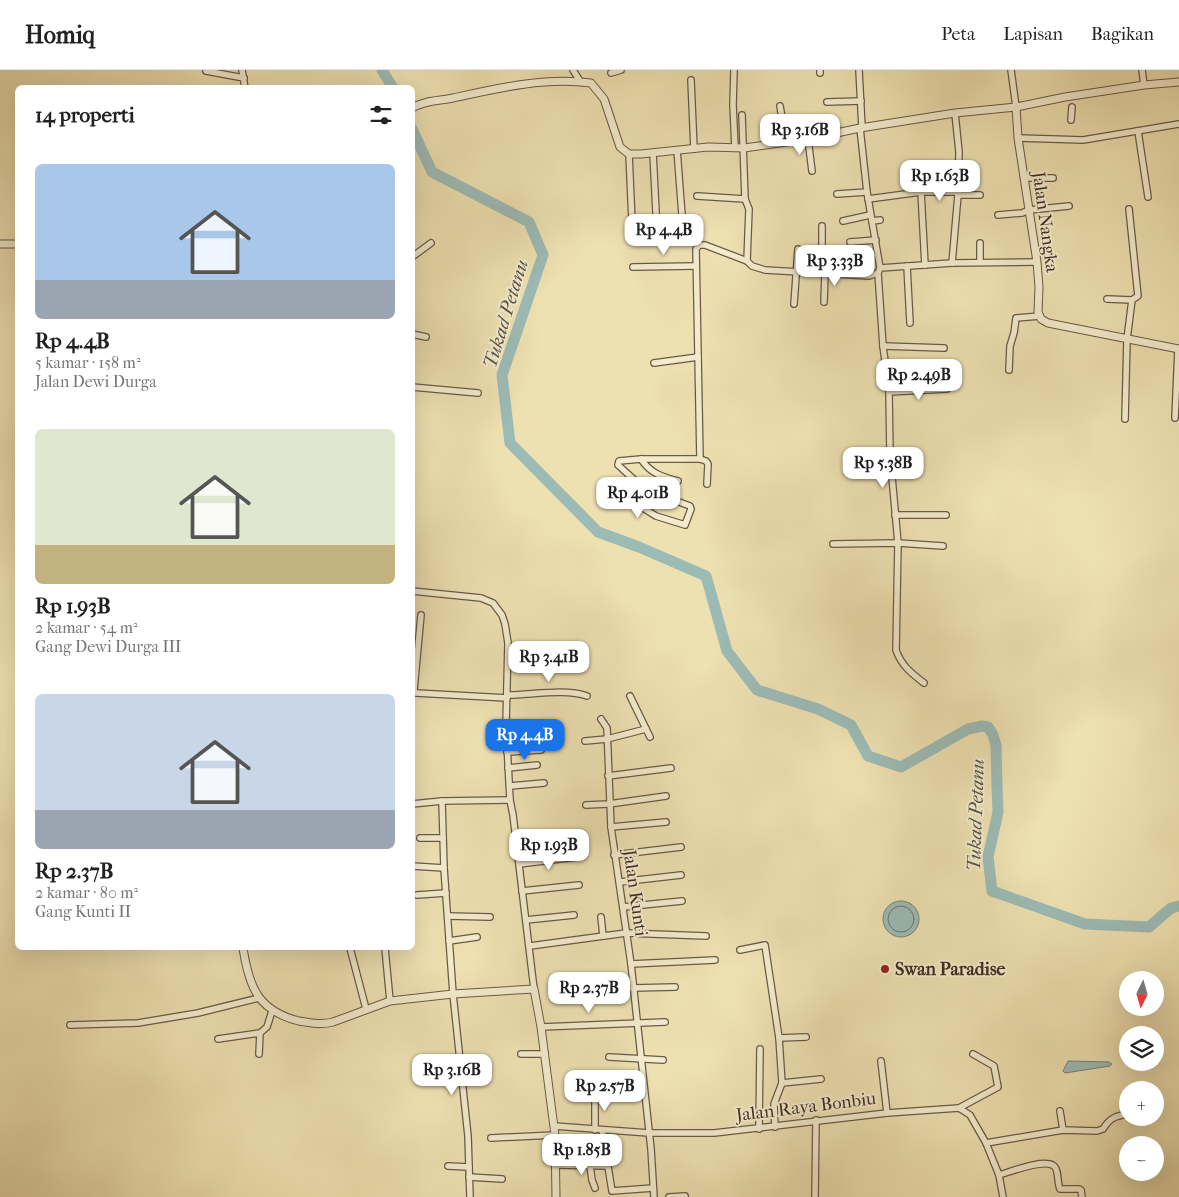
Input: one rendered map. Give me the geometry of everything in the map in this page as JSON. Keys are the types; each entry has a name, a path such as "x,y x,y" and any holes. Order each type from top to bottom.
{"street":[{"path":"242,70 245,85"},
{"path":"573,70 580,81"},
{"path":"611,73 621,70"},
{"path":"734,70 735,148"},
{"path":"859,70 866,192 876,240 883,346 890,392 890,455 898,543 896,650 899,660 906,669 924,683"},
{"path":"1011,70 1016,107"},
{"path":"1142,70 1144,85"},
{"path":"206,71 244,78"},
{"path":"691,80 694,149"},
{"path":"415,106 432,100 516,86 580,81 591,83 604,99 620,146 629,154 713,147 744,148 808,139 955,112 1016,107 1065,97 1144,85 1179,82"},
{"path":"826,102 861,101"},
{"path":"780,106 786,142"},
{"name":"Jalan Nangka","path":"1016,107 1018,138 1037,262 1038,312 1040,316"},
{"path":"1071,120 1072,107"},
{"path":"952,263 958,193 959,152 955,112"},
{"path":"742,115 745,199 749,210 747,260"},
{"path":"1018,138 1083,140 1179,124"},
{"path":"1138,131 1148,197"},
{"path":"808,139 812,171"},
{"path":"677,150 682,215"},
{"path":"653,153 657,232"},
{"path":"629,154 632,222 657,232 675,235"},
{"path":"1025,178 1053,178"},
{"path":"836,194 866,192"},
{"path":"921,192 925,265"},
{"path":"868,199 921,192 980,195"},
{"path":"697,196 745,199"},
{"path":"998,215 1069,206"},
{"path":"1107,299 1132,300 1138,296 1129,209"},
{"path":"843,221 871,218 880,220"},
{"path":"822,226 824,302"},
{"path":"850,242 876,240"},
{"path":"415,254 431,243"},
{"path":"980,243 980,262"},
{"path":"0,244 15,244"},
{"path":"700,459 695,266 696,248 701,245 747,260 752,266 765,270 796,273 869,276 879,271 907,266 980,262 1037,262"},
{"path":"794,304 798,248"},
{"path":"633,268 695,266"},
{"path":"907,266 910,323"},
{"path":"1125,419 1127,338 1132,300"},
{"path":"1009,370 1010,346 1016,318 1040,316 1041,319 1048,323 1179,349 1175,418"},
{"path":"415,335 426,337"},
{"path":"883,346 944,348"},
{"path":"654,363 698,357"},
{"path":"415,387 478,393"},
{"path":"890,392 947,389"},
{"path":"890,455 916,453"},
{"path":"640,459 651,471 664,478 678,481"},
{"path":"640,485 630,497 630,500 656,516 682,525 686,524 691,509 690,506 652,492 640,485 618,464 619,461 700,459 708,464 707,484"},
{"path":"895,515 946,515"},
{"path":"834,544 898,543 943,546"},
{"path":"415,591 482,598 493,603 497,608 502,615 507,632 506,725 510,800 554,1126 557,1165 556,1197"},
{"path":"415,679 421,615"},
{"path":"415,692 507,696 575,693 587,696"},
{"path":"630,696 650,738"},
{"name":"Jalan Kunti","path":"601,719 607,728 611,828 631,964 654,1197"},
{"path":"506,725 534,724"},
{"path":"585,741 607,739 646,730"},
{"path":"507,752 541,750"},
{"path":"508,768 537,766"},
{"path":"608,776 671,768"},
{"path":"510,786 544,783"},
{"path":"586,805 609,804 666,796"},
{"path":"415,804 442,801 510,800"},
{"path":"442,801 449,941 464,1112 467,1124 470,1197"},
{"path":"611,828 666,822"},
{"path":"516,844 580,835"},
{"path":"420,838 443,838"},
{"path":"614,856 680,847"},
{"path":"519,864 577,857"},
{"path":"415,866 444,868"},
{"path":"620,882 681,875"},
{"path":"522,891 579,885"},
{"path":"417,895 446,893"},
{"path":"623,907 682,901"},
{"path":"526,920 574,915"},
{"path":"448,916 490,917"},
{"path":"601,917 603,936"},
{"path":"530,946 626,934 706,936"},
{"path":"449,941 477,938"},
{"path":"740,950 765,945 779,1038 782,1083 774,1101 774,1127"},
{"path":"244,950 250,976 259,998 272,1011 302,1021 325,1024 390,1002 453,994 534,988"},
{"path":"351,950 366,1009"},
{"path":"385,950 390,1002"},
{"path":"631,964 715,960"},
{"path":"633,988 675,987"},
{"path":"70,1025 138,1023 198,1013 259,998"},
{"path":"218,1039 260,1033 266,1027 272,1011"},
{"path":"541,1027 665,1022"},
{"path":"259,1054 260,1033"},
{"path":"779,1038 806,1037"},
{"path":"759,1129 760,1049"},
{"path":"521,1054 545,1054"},
{"path":"973,1054 994,1066 998,1087 959,1108 970,1115 986,1143 999,1175 1003,1197"},
{"path":"609,1057 663,1060"},
{"path":"882,1062 887,1113"},
{"path":"782,1083 821,1079"},
{"path":"595,1095 595,1130"},
{"name":"Jalan Raya Bonbiu","path":"554,1126 649,1133 714,1133 759,1129 816,1120 959,1108"},
{"path":"1060,1111 1063,1130"},
{"path":"986,1143 1063,1130 1097,1131 1104,1129 1108,1121 1114,1116 1119,1115"},
{"path":"816,1120 816,1197"},
{"path":"602,1130 612,1190 654,1188"},
{"path":"491,1138 555,1135"},
{"path":"999,1175 1033,1165 1052,1164 1056,1169 1060,1189 1079,1188 1082,1197"},
{"path":"557,1165 608,1166"},
{"path":"448,1166 469,1167"},
{"path":"590,1166 595,1188"},
{"path":"469,1177 502,1179"},
{"path":"670,1197 685,1196"}],"water":[{"path":"901,901 908,902 914,906 918,912 918,926 914,932 908,936 901,937 894,936 888,932 884,926 883,919 884,912 888,906 894,902"},
{"path":"1068,1061 1109,1062 1112,1064 1110,1066 1065,1073 1063,1071"}],"waterway":[{"name":"Tukad Petanu","path":"382,70 391,85"},
{"name":"Tukad Petanu","path":"415,135 432,172 529,222 543,255 502,375 510,443 598,532 639,547 706,576 727,651 757,690 818,709 851,725 868,756 901,767 968,729 982,726 988,727 996,745 998,812 988,857 992,891 1085,924 1149,927 1171,908 1179,906"}],"place":[{"name":"Swan Paradise","path":"885,969"}]}
